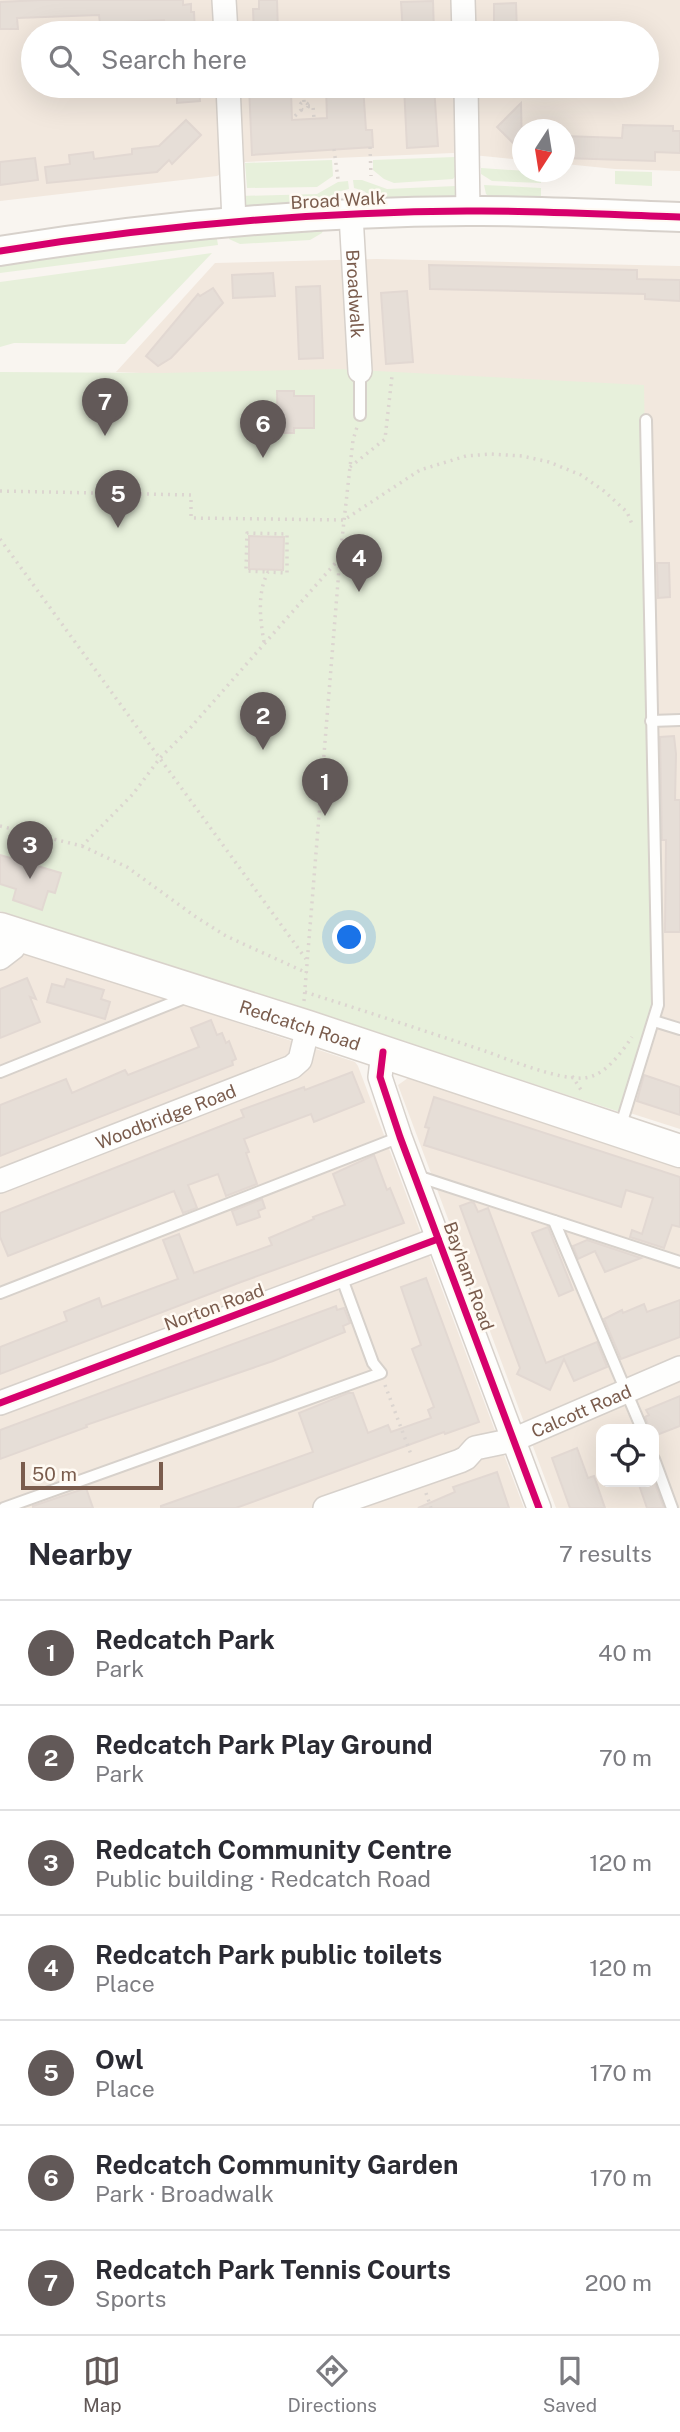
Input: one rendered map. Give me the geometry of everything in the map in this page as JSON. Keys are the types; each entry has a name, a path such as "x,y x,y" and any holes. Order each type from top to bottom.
{"main road":[{"name":"Redcatch Road","path":"7,941 199,992 680,1151"}],"street":[{"path":"224,0 225,21"},
{"path":"463,0 464,21"},
{"path":"229,98 234,221"},
{"path":"466,98 468,211"},
{"name":"Broad Walk","path":"0,251 234,221 351,215 468,211 680,217"},
{"name":"Broadwalk","path":"351,215 360,371"},
{"name":"Woodbridge Road","path":"0,1181 292,1067 300,1060 308,1027"},
{"name":"Bayham Road","path":"383,1052 380,1077 400,1137 539,1508"},
{"name":"Norton Road","path":"0,1403 438,1239"},
{"name":"Calcott Road","path":"326,1508 460,1461 475,1448 513,1440 680,1368"}],"lane":[{"path":"360,371 360,415"},
{"path":"619,1131 658,1005 646,420"},
{"path":"651,720 680,720"},
{"path":"0,1072 199,992"},
{"path":"654,1021 680,1029"},
{"path":"0,1293 400,1137"},
{"path":"415,1175 680,1262"},
{"path":"554,1221 640,1424"},
{"path":"4,1508 380,1373 373,1363 341,1276"},
{"path":"659,1473 672,1508"}],"path":[{"path":"304,98 308,106 313,106 314,118"},
{"path":"302,109 300,105 304,102"},
{"path":"295,116 308,106"},
{"path":"370,147 371,176"},
{"path":"334,149 338,179"},
{"path":"350,467 385,439 392,376"},
{"path":"308,1027 304,1013 307,961 340,557 353,440 360,415"},
{"path":"0,491 191,495 191,518 344,520 420,470 466,456 491,454 522,456 549,462 581,475 627,512 632,522 632,530"},
{"path":"247,533 287,534 287,573 268,572 246,571 247,533"},
{"path":"0,539 307,961"},
{"path":"82,846 133,794 160,758 191,727 340,557"},
{"path":"264,642 260,620 261,584 268,572"},
{"path":"0,826 82,846 127,867 226,936 307,973"},
{"path":"305,992 507,1059 557,1074 585,1078 598,1073 617,1058 632,1037 636,1025"},
{"path":"380,1373 419,1475"}],"shaded area":[{"path":"0,0 680,0 680,171 575,165 575,119 512,119 512,159 453,153 245,162 217,176 0,201"},
{"path":"377,259 680,266 680,1129 630,1113 646,486 643,386 360,371 165,374 116,372 215,263"},
{"path":"0,944 355,1062 524,1508 0,1508"},
{"path":"408,1078 680,1165 680,1508 556,1508 398,1085"}],"green space":[{"path":"455,157 457,174 453,179 394,183 373,170 373,160"},
{"path":"332,160 333,176 317,187 247,188 245,163"},
{"path":"481,168 512,170 512,182 492,181 481,174"},
{"path":"615,171 652,172 652,186 615,184"},
{"path":"353,180 362,180 387,189 456,186 456,193 452,200 377,201 364,191 354,188"},
{"path":"348,181 349,189 337,192 323,202 247,208 240,196 317,194 338,182"},
{"path":"484,185 541,188 541,201 492,199 486,194"},
{"path":"324,228 322,233 310,240 240,244 229,239 230,231"},
{"path":"216,233 218,245 0,273 0,260"},
{"path":"212,253 125,344 14,343 0,347 0,282"},
{"path":"338,369 644,385 654,1005 620,1112 0,911 0,372 163,373"}],"building":[{"path":"183,0 183,5 191,4 194,21 100,21 99,15 17,18 18,29 0,29 0,2"},
{"path":"259,0 277,0 278,21 254,21 253,9 259,9"},
{"path":"433,1 434,21 402,21 401,2"},
{"path":"516,3 517,21 494,21 494,4"},
{"path":"177,98 200,98 200,101 177,103"},
{"path":"250,98 291,98 292,120 327,118 326,98 364,98 366,130 372,130 373,147 252,155"},
{"path":"405,98 435,98 438,146 407,148"},
{"path":"521,103 521,119 512,119 512,142 497,127"},
{"path":"186,120 201,135 172,164 169,160 157,172 47,183 45,167 70,164 69,155 93,152 94,159 132,154 132,149 159,146"},
{"path":"623,125 673,126 673,131 680,131 680,153 655,152 655,161 575,158 575,136 622,138"},
{"path":"35,158 38,180 0,185 0,162"},
{"path":"429,265 637,270 637,279 680,280 680,301 645,299 645,294 430,289"},
{"path":"273,273 275,296 233,298 232,275"},
{"path":"320,286 323,358 299,359 296,287"},
{"path":"213,288 223,303 171,358 158,366 146,356 198,294 200,296"},
{"path":"407,291 413,362 386,364 381,293"},
{"path":"277,391 294,391 294,396 314,396 314,428 294,428 294,433 278,433"},
{"path":"249,536 284,537 283,570 249,569"},
{"path":"657,563 669,563 670,597 658,598"},
{"path":"674,736 675,800 680,800 680,932 665,932 666,840 662,840 660,737"},
{"path":"0,855 61,873 55,893 48,891 42,910 13,900 16,889 0,884"},
{"path":"27,978 36,999 30,997 40,1022 0,1038 0,989"},
{"path":"67,979 104,990 101,999 110,1002 105,1019 47,1002 52,984 64,987"},
{"path":"211,1020 217,1035 222,1033 226,1043 229,1041 236,1059 232,1061 233,1065 0,1156 0,1105 66,1079 72,1093 125,1070 128,1075 199,1047 191,1028"},
{"path":"352,1072 364,1102 314,1122 311,1114 244,1139 257,1184 226,1196 218,1174 188,1185 197,1208 183,1213 174,1191 8,1256 0,1237 0,1213 244,1117 241,1110"},
{"path":"644,1075 680,1087 680,1115 637,1101"},
{"path":"434,1097 680,1177 680,1227 672,1225 664,1248 630,1237 632,1230 642,1234 653,1198 626,1190 621,1207 424,1145 429,1128 425,1127"},
{"path":"374,1155 387,1190 390,1188 404,1223 0,1374 0,1347 67,1321 64,1312 99,1298 102,1307 178,1279 163,1240 179,1234 194,1273 272,1245 269,1238 345,1205 333,1174"},
{"path":"262,1199 265,1208 258,1211 260,1217 237,1225 232,1211"},
{"path":"471,1202 478,1212 488,1208 546,1363 597,1342 607,1367 574,1381 564,1359 550,1390 517,1374 520,1368 460,1206"},
{"path":"548,1227 573,1290 559,1296 532,1233"},
{"path":"587,1240 641,1258 605,1272 595,1251 578,1259 573,1246"},
{"path":"426,1278 479,1422 445,1434 444,1432 236,1508 161,1508 313,1452 299,1413 348,1393 353,1393 368,1433 388,1425 391,1432 431,1418 428,1410 434,1407 412,1349 421,1345 401,1287"},
{"path":"680,1300 680,1337 621,1359 604,1319 622,1310 623,1313 644,1304 647,1312"},
{"path":"336,1306 337,1310 344,1308 350,1323 343,1326 345,1332 273,1361 86,1425 87,1427 0,1459 0,1430"},
{"path":"680,1396 680,1426 659,1434 659,1424 648,1424 645,1417 649,1415 646,1410"},
{"path":"577,1448 588,1478 594,1476 605,1508 570,1508 552,1458"},
{"path":"497,1472 509,1508 418,1508 455,1492 453,1487"},
{"path":"640,1487 656,1487 664,1508 647,1508"},
{"path":"86,1488 93,1508 33,1508 33,1506"}],"cycle path":[{"path":"0,251 116,234 349,214 494,211 680,217"},
{"path":"383,1052 380,1077 400,1137 539,1508"},
{"path":"0,1403 438,1239"}],"place":[{"name":"Redcatch Park Tennis Courts","path":"105,436"},
{"name":"Redcatch Community Garden","path":"263,458"},
{"name":"Owl","path":"118,528"},
{"name":"Redcatch Park public toilets","path":"359,592"},
{"name":"Redcatch Park Play Ground","path":"263,750"},
{"name":"Redcatch Park","path":"325,816"},
{"name":"Redcatch Community Centre","path":"30,879"}]}
